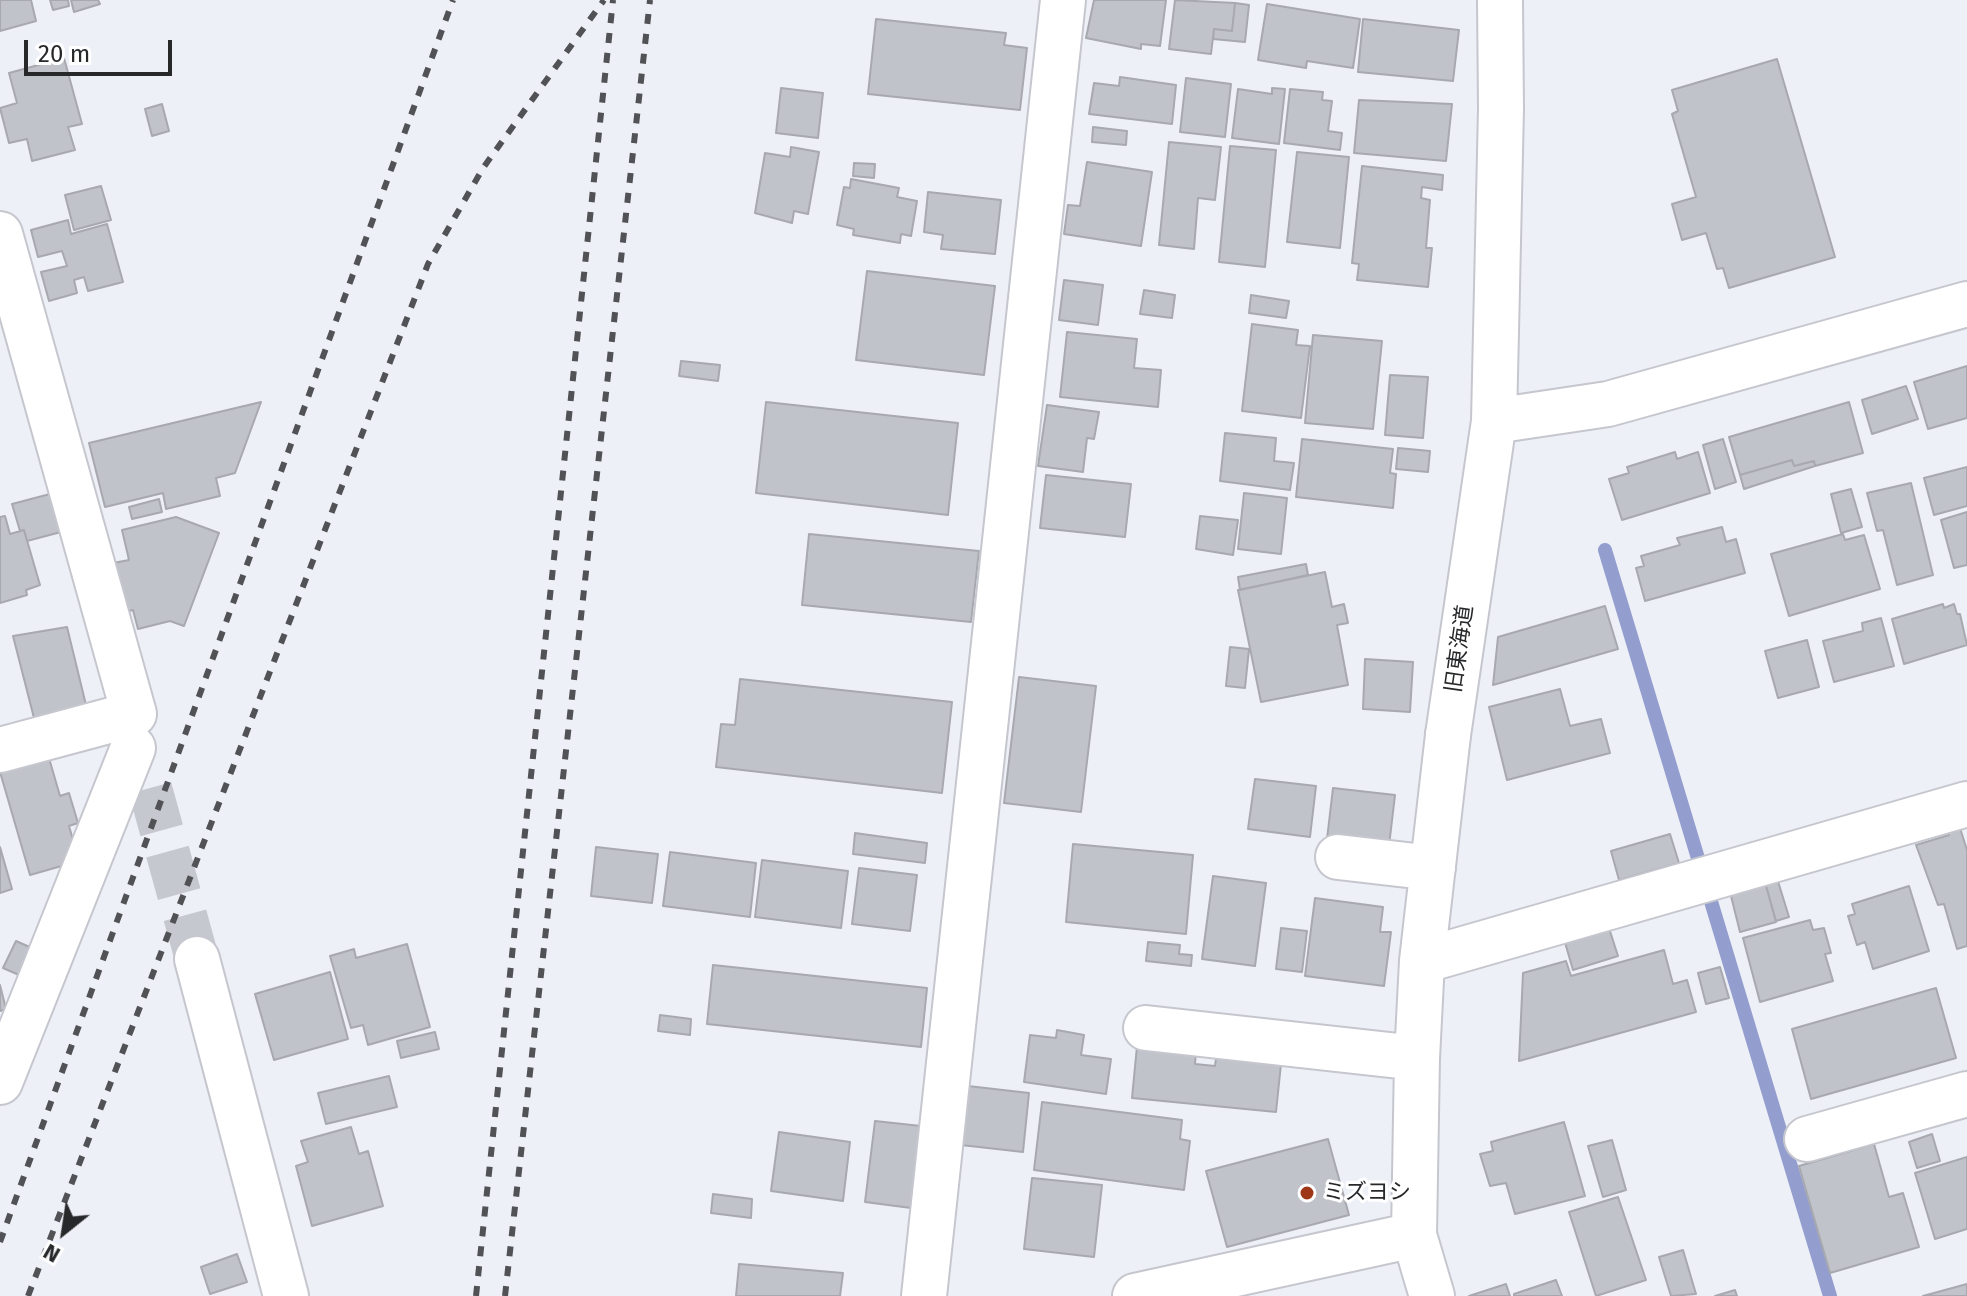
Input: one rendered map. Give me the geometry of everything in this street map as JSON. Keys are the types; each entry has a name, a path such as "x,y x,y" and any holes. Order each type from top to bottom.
{"street":[{"path":"924,1296 1063,0"},
{"name":"旧東海道","path":"1432,1296 1414,1235 1422,961 1448,735 1494,421 1501,108 1500,0"},
{"path":"0,234 150,788"},
{"path":"1494,421 1608,404 1967,304"},
{"path":"0,750 133,731"},
{"path":"0,1082 133,731"},
{"path":"1422,961 1709,881 1721,872 1967,804"},
{"path":"1338,857 1433,868"},
{"path":"197,959 286,1296"},
{"path":"1146,1028 1417,1058"},
{"path":"1807,1139 1967,1094"},
{"path":"1135,1296 1414,1235"}],"building":[{"path":"0,0 31,0 36,21 0,31"},
{"path":"50,0 68,0 69,6 53,10"},
{"path":"71,0 98,0 100,4 74,12"},
{"path":"1094,0 1166,0 1160,46 1141,44 1141,49 1086,38"},
{"path":"1175,0 1235,3 1232,31 1214,29 1211,54 1169,49"},
{"path":"1235,3 1249,5 1245,42 1213,39 1214,29 1232,31"},
{"path":"1267,4 1360,19 1353,68 1307,61 1306,68 1258,60"},
{"path":"876,19 1006,33 1004,45 1027,48 1020,110 868,94"},
{"path":"1363,19 1459,30 1453,81 1358,72"},
{"path":"64,58 82,124 68,127 75,150 32,161 27,139 9,143 0,108 17,103 9,73"},
{"path":"1777,59 1835,257 1729,288 1723,268 1717,269 1706,233 1682,240 1672,204 1696,197 1672,114 1678,111 1672,90"},
{"path":"1120,77 1176,85 1172,124 1089,114 1094,83 1119,86"},
{"path":"1186,78 1231,84 1225,137 1180,132"},
{"path":"781,88 823,93 818,138 776,133"},
{"path":"1272,88 1285,89 1279,144 1232,138 1238,89 1272,94"},
{"path":"1290,89 1323,92 1322,100 1332,101 1328,131 1342,133 1340,150 1284,143"},
{"path":"1359,100 1452,104 1446,161 1354,153"},
{"path":"162,104 169,131 152,136 145,109"},
{"path":"1093,127 1127,131 1126,145 1092,142"},
{"path":"1169,142 1221,147 1215,200 1198,198 1194,249 1159,245"},
{"path":"1230,146 1276,150 1265,267 1219,262"},
{"path":"791,147 819,152 808,214 794,211 792,223 755,213 765,153 790,157"},
{"path":"1297,152 1349,157 1340,248 1287,242"},
{"path":"1087,162 1152,172 1141,246 1064,234 1068,205 1080,206"},
{"path":"854,163 875,164 874,178 853,176"},
{"path":"1362,166 1443,175 1442,190 1422,187 1421,198 1430,200 1426,248 1432,248 1428,287 1357,280 1359,264 1352,263"},
{"path":"851,179 899,188 897,197 917,201 911,236 901,234 900,243 853,235 854,229 837,225 844,187 850,188"},
{"path":"101,186 111,220 74,230 65,195"},
{"path":"928,192 1001,200 995,254 941,249 943,235 924,232"},
{"path":"68,220 71,234 107,224 123,282 88,291 84,277 74,280 77,293 49,301 41,272 67,266 62,251 38,257 31,230"},
{"path":"867,271 995,286 984,375 856,360"},
{"path":"1064,280 1103,285 1098,325 1059,320"},
{"path":"1144,290 1175,295 1172,318 1140,314"},
{"path":"1251,295 1289,301 1286,318 1249,313"},
{"path":"1252,324 1298,330 1296,345 1310,346 1301,418 1242,411"},
{"path":"1067,332 1137,339 1134,368 1161,370 1158,407 1060,397"},
{"path":"1313,335 1382,341 1373,429 1305,423"},
{"path":"681,361 720,365 718,381 679,376"},
{"path":"1967,366 1967,418 1928,429 1914,382"},
{"path":"1390,375 1428,377 1423,438 1385,435"},
{"path":"1906,386 1918,419 1872,434 1862,400"},
{"path":"261,402 235,473 216,478 220,496 166,509 163,493 105,507 89,443"},
{"path":"766,402 958,423 948,515 756,493"},
{"path":"1849,402 1863,453 1815,466 1814,461 1794,466 1792,460 1740,475 1729,437"},
{"path":"1047,405 1099,412 1094,439 1087,438 1083,472 1038,466"},
{"path":"1225,433 1276,438 1274,461 1294,463 1290,490 1220,481"},
{"path":"1302,439 1393,449 1390,473 1396,474 1393,508 1296,497"},
{"path":"1723,439 1736,482 1715,489 1703,445"},
{"path":"1398,448 1430,451 1428,472 1396,469"},
{"path":"1675,452 1677,459 1698,452 1710,493 1622,520 1609,479 1629,473 1627,467"},
{"path":"1792,460 1794,466 1814,461 1815,466 1744,489 1740,475"},
{"path":"1967,467 1967,506 1934,515 1924,478"},
{"path":"1046,475 1131,484 1125,537 1040,528"},
{"path":"1911,483 1933,575 1897,585 1883,530 1877,531 1867,493"},
{"path":"1851,489 1862,527 1841,533 1831,494"},
{"path":"1244,493 1287,498 1281,554 1238,549"},
{"path":"50,494 61,532 27,541 24,530 20,531 12,504"},
{"path":"159,499 162,512 132,519 129,507"},
{"path":"1967,512 1967,565 1954,568 1941,520"},
{"path":"5,516 10,534 24,530 40,585 26,590 27,595 0,603 0,517"},
{"path":"1200,516 1238,520 1233,555 1196,549"},
{"path":"176,517 219,533 184,626 170,621 138,629 133,610 125,612 113,563 129,560 122,530"},
{"path":"1722,527 1726,542 1736,539 1745,573 1645,601 1636,568 1644,566 1641,556 1680,545 1677,538"},
{"path":"809,534 979,551 971,622 802,605"},
{"path":"1843,534 1845,540 1864,535 1880,589 1789,616 1771,554"},
{"path":"1306,564 1308,575 1240,590 1238,577"},
{"path":"1325,572 1332,607 1344,604 1348,623 1337,625 1348,685 1261,702 1238,590"},
{"path":"1943,604 1944,608 1954,604 1957,614 1960,614 1967,645 1904,664 1892,619"},
{"path":"1605,606 1618,649 1493,685 1498,637"},
{"path":"1881,618 1894,666 1834,682 1823,641 1863,631 1862,623"},
{"path":"67,627 86,705 34,718 13,636"},
{"path":"1807,640 1819,687 1778,698 1765,651"},
{"path":"1230,647 1249,649 1245,688 1226,686"},
{"path":"1365,659 1413,662 1410,712 1363,709"},
{"path":"1019,677 1096,686 1081,812 1004,803"},
{"path":"740,679 952,702 942,793 716,767 721,724 735,725"},
{"path":"1560,689 1570,726 1601,719 1610,753 1507,780 1489,707"},
{"path":"49,758 60,796 69,793 78,823 69,826 76,850 72,863 30,875 0,772"},
{"path":"1255,779 1316,786 1310,837 1248,829"},
{"path":"1333,788 1395,795 1389,846 1327,839"},
{"path":"1960,828 1967,850 1967,946 1957,949 1944,904 1938,905 1916,845 1949,835 1948,831"},
{"path":"855,833 927,843 925,863 853,854"},
{"path":"1670,834 1679,863 1619,880 1611,851"},
{"path":"1073,844 1193,855 1186,934 1066,922"},
{"path":"0,847 12,889 0,893"},
{"path":"596,847 658,854 652,903 591,896"},
{"path":"670,852 756,863 750,917 663,906"},
{"path":"762,860 848,871 841,928 755,917"},
{"path":"859,868 917,875 910,931 852,924"},
{"path":"1213,876 1266,883 1255,966 1202,959"},
{"path":"1777,878 1789,917 1776,921 1765,882"},
{"path":"1765,882 1776,922 1740,932 1730,892"},
{"path":"1909,886 1929,951 1873,969 1865,942 1857,945 1848,916 1855,914 1852,904"},
{"path":"1315,898 1383,907 1380,932 1391,932 1384,986 1305,976"},
{"path":"1810,920 1813,930 1824,928 1831,953 1825,954 1833,981 1760,1002 1743,938"},
{"path":"1608,925 1618,956 1573,970 1564,939"},
{"path":"1281,928 1307,931 1302,972 1276,969"},
{"path":"16,941 32,948 19,975 3,968"},
{"path":"1148,942 1180,945 1179,954 1192,955 1191,966 1146,961"},
{"path":"407,944 430,1027 368,1045 363,1025 351,1028 330,956 354,949 356,958"},
{"path":"1664,950 1673,984 1687,980 1696,1012 1519,1061 1523,973 1566,961 1571,976"},
{"path":"713,965 927,988 921,1047 707,1024"},
{"path":"1720,967 1729,998 1706,1004 1698,973"},
{"path":"330,972 348,1039 274,1060 255,994"},
{"path":"0,985 6,1009 0,1011"},
{"path":"1936,988 1956,1058 1811,1099 1792,1029"},
{"path":"660,1015 691,1019 690,1035 658,1031"},
{"path":"1057,1030 1084,1035 1081,1055 1111,1059 1106,1094 1024,1082 1030,1035 1056,1038"},
{"path":"435,1032 439,1049 401,1058 397,1041"},
{"path":"1137,1046 1196,1052 1195,1064 1215,1066 1216,1058 1281,1064 1276,1112 1132,1098"},
{"path":"389,1076 397,1107 326,1124 318,1093"},
{"path":"968,1086 1029,1093 1023,1152 961,1145"},
{"path":"1042,1102 1182,1120 1180,1139 1190,1141 1184,1190 1034,1170"},
{"path":"875,1121 921,1126 911,1208 865,1202"},
{"path":"1564,1122 1585,1196 1515,1214 1506,1183 1490,1186 1480,1154 1493,1151 1491,1142"},
{"path":"351,1127 359,1154 368,1151 383,1206 312,1226 296,1166 308,1162 301,1141"},
{"path":"779,1132 850,1142 843,1201 771,1191"},
{"path":"1932,1134 1940,1161 1917,1168 1909,1142"},
{"path":"1328,1139 1349,1215 1227,1247 1206,1171"},
{"path":"1612,1140 1626,1190 1603,1197 1588,1146"},
{"path":"1874,1144 1889,1197 1903,1193 1919,1247 1830,1273 1799,1166"},
{"path":"1967,1157 1967,1229 1935,1239 1915,1173"},
{"path":"1032,1178 1102,1185 1094,1257 1024,1249"},
{"path":"713,1194 752,1199 751,1218 711,1213"},
{"path":"1618,1197 1646,1280 1596,1296 1569,1212"},
{"path":"1683,1250 1696,1294 1671,1296 1659,1257"},
{"path":"237,1254 247,1282 210,1294 201,1267"},
{"path":"739,1264 843,1273 840,1296 736,1296"},
{"path":"1556,1280 1562,1296 1514,1296 1514,1294"},
{"path":"1506,1284 1510,1296 1469,1296"},
{"path":"1967,1284 1967,1296 1923,1296"},
{"path":"1735,1290 1737,1296 1715,1296"}],"waterway":[{"path":"1605,550 1830,1296"}],"tunnel":[{"path":"150,788 197,959"}],"railway":[{"path":"0,1242 453,0"},
{"path":"28,1296 428,264 483,168 604,0"},
{"path":"476,1296 613,0"},
{"path":"505,1296 650,0"}],"place":[{"name":"ミズヨシ","path":"1307,1193"}]}
